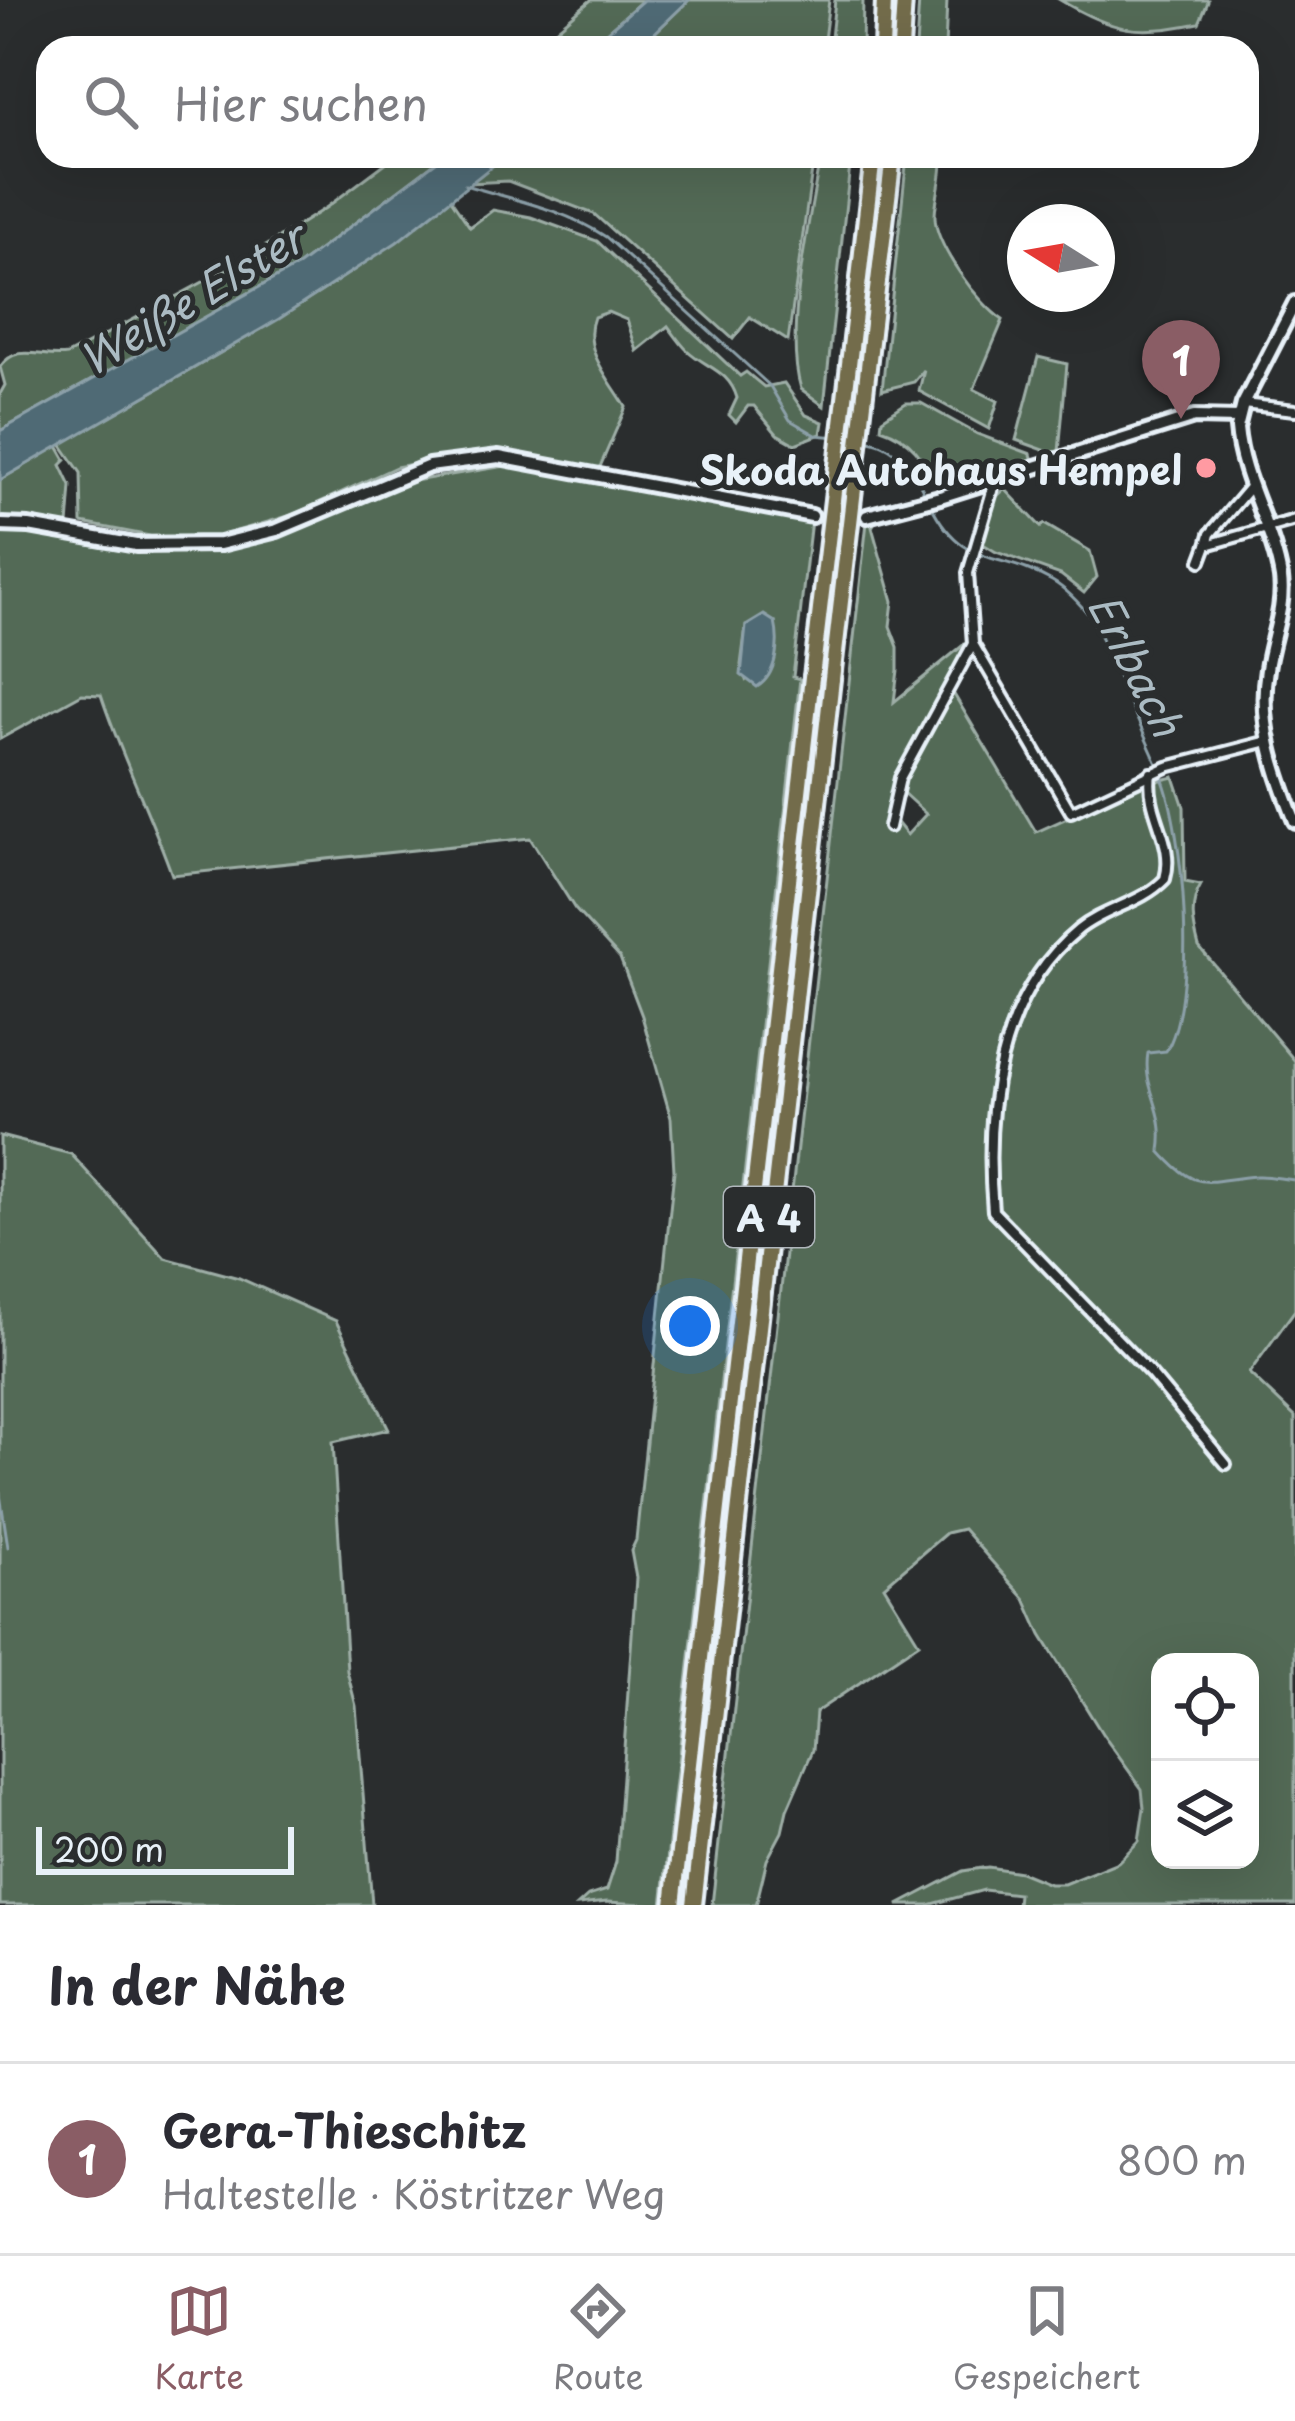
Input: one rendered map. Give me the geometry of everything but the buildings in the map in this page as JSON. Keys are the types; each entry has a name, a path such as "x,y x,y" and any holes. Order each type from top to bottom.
{"highway":[{"path":"882,36 884,0"},
{"path":"902,36 904,0"},
{"name":"A 4","path":"673,1905 872,168"},
{"name":"A 4","path":"694,1905 892,168"}],"main road":[{"path":"1295,303 1238,418 1238,441 1281,576 1264,704 1268,741 1295,821"},
{"path":"867,516 1194,418 1238,418"},
{"path":"0,525 136,545 196,546 249,539 430,466 499,457 812,517"}],"street":[{"path":"1244,404 1295,410"},
{"path":"995,481 968,572 973,644 1071,812 1167,767 1268,741"},
{"path":"1201,561 1210,535 1251,486"},
{"path":"1207,545 1295,520"},
{"path":"889,826 901,778 973,644"},
{"path":"1154,772 1148,795 1168,850 1165,879 1147,896 1110,910 1078,931 1053,953 1022,1005 998,1067 992,1197 1000,1222 1150,1374 1226,1464"}],"green space":[{"path":"591,0 643,0 602,36 548,36"},
{"path":"689,0 829,0 824,36 652,36"},
{"path":"835,0 863,0 862,36 831,36"},
{"path":"919,0 947,0 946,36 917,36"},
{"path":"1060,0 1208,2 1199,23 1143,30 1111,25"},
{"path":"379,168 428,168 299,265 0,431 0,394 5,385 0,367 7,359 22,353 67,355 244,260"},
{"path":"489,168 812,168 788,341 750,317 733,339 594,214 508,181 468,183"},
{"path":"818,168 850,168 824,406 801,389 796,365 800,274"},
{"path":"906,168 941,168 935,215 942,242 971,288 1003,320 974,389 998,401 989,429 919,391 924,370 914,382 882,390"},
{"path":"450,198 470,227 493,210 531,217 597,241 740,376 746,372 764,387 784,383 806,415 823,422 821,434 795,444 777,434 754,406 748,406 736,422 729,415 737,398 728,381 687,350 668,326 637,351 627,320 608,312 594,317 591,341 599,364 626,407 599,469 505,451 478,453 396,467 292,515 216,537 150,536 82,523 81,473 61,444 310,299"},
{"path":"1038,357 1067,364 1059,452 1016,440"},
{"path":"906,403 921,403 977,434 1031,454 1033,461 939,491 910,445 881,428 882,419"},
{"path":"58,446 71,486 68,526 0,519 0,480"},
{"path":"511,465 811,520 793,677 800,679 662,1905 578,1905 607,1890 616,1862 636,1578 631,1551 636,1540 674,1171 671,1118 620,958 575,909 530,838 172,875 101,695 82,694 0,739 0,532 49,534 123,549 215,550 303,525 396,484","holes":["775,622 775,652 746,680 741,665 746,626"]},
{"path":"1005,489 1041,527 1044,524 1090,551 1097,577 1084,593 1061,575 980,542 992,501"},
{"path":"867,522 875,522 872,527 893,601 890,626 898,647 894,702 967,642 898,777 894,819 907,835 926,814 902,792 904,779 952,691 1036,832 1140,785 1174,777 1184,807 1185,882 1201,885 1193,915 1199,947 1295,1061 1295,1310 1249,1373 1295,1417 1295,1905 1017,1905 1018,1894 984,1890 929,1905 898,1905 963,1871 988,1867 1064,1884 1118,1862 1139,1841 1142,1789 1041,1635 1025,1599 963,1529 946,1533 884,1586 919,1643 816,1712 813,1750 767,1860 756,1905 712,1905"},
{"path":"0,1136 71,1154 165,1258 239,1278 336,1321 389,1429 333,1442 347,1671 356,1706 372,1905 0,1905"}],"water":[{"path":"643,0 689,0 652,36 602,36"},
{"path":"428,168 490,168 397,242 279,319 0,480 0,431 299,265"},
{"path":"764,615 775,622 777,649 769,675 757,687 741,675 746,626"}],"waterway":[{"name":"Erlbach","path":"465,185 555,212 606,237 770,386 790,420 816,435 837,437"},
{"name":"Erlbach","path":"864,440 885,446 902,459 925,494"},
{"name":"Erlbach","path":"930,503 942,524 969,549 1052,581 1084,609 1158,766"},
{"name":"Erlbach","path":"1161,775 1176,834 1185,956 1176,1027 1166,1051 1148,1053 1160,1151 1184,1174 1203,1181 1261,1176 1295,1180"},
{"path":"0,1494 8,1547"}],"tunnel":[{"path":"812,516 867,516"}],"place":[{"name":"Gera-Thieschitz","path":"1181,419"},
{"name":"Skoda Autohaus Hempel","path":"1206,468"}],"water label":[{"name":"Weiße Elster","path":"191,297"}]}
